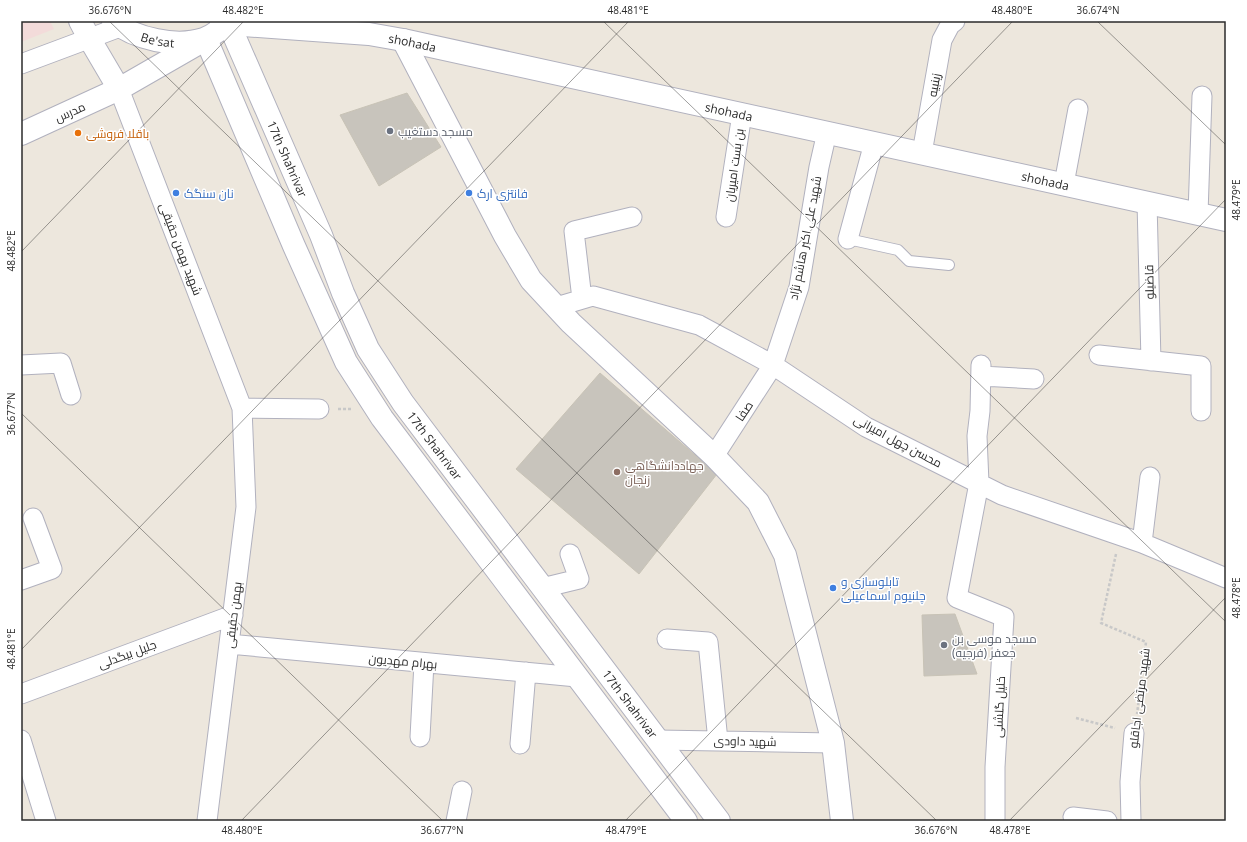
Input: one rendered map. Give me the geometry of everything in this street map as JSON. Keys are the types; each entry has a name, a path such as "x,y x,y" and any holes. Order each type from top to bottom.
{"main road":[{"path":"352,21 369,34"},
{"name":"shohada","path":"227,22 369,34 403,40 1226,220"},
{"name":"مدرس","path":"21,134 120,89 206,39 227,22"},
{"name":"17th Shahrivar","path":"227,22 321,235 343,293 368,349 403,403 719,821"},
{"name":"Be'sat","path":"116,24 151,40 184,43 206,39"},
{"path":"84,30 120,89"},
{"path":"206,39 329,326 346,362 386,424 686,821"},
{"path":"403,40 509,242 531,280 571,323 714,456 758,502 785,555 832,743 842,821"}],"street":[{"name":"زینبیه","path":"922,153 942,40 950,25 955,21"},
{"path":"21,64 84,30 116,24"},
{"name":"شهید بهمن حقیقی","path":"120,89 242,408"},
{"path":"1198,214 1202,96"},
{"path":"1064,184 1078,109"},
{"name":"بن بست امیریان","path":"726,217 742,114"},
{"name":"شهید علی اکبر هاشم نژاد","path":"773,365 799,287 819,167 827,132"},
{"path":"848,239 874,143"},
{"name":"قاضیلو","path":"1147,202 1152,361"},
{"path":"582,299 574,231 632,217"},
{"name":"محسن چهل امیرانی","path":"556,307 593,296 699,325 773,365 866,427 1002,495 1142,543 1226,578"},
{"path":"1099,355 1201,366 1201,411"},
{"path":"21,365 61,362 71,395"},
{"name":"صفا","path":"714,456 773,365"},
{"path":"979,483 977,436 980,411 981,370 1034,379"},
{"path":"242,408 320,408"},
{"name":"بهمن حقیقی","path":"207,821 246,507 242,408"},
{"path":"1142,543 1150,477"},
{"name":"خلیل گلشنی","path":"979,483 957,598 1004,617 995,767 994,821"},
{"path":"21,580 52,569 34,518"},
{"path":"542,588 579,579 570,554"},
{"name":"جلیل بیگدلی","path":"21,694 233,615"},
{"path":"667,639 708,642 718,741"},
{"name":"بهرام مهدیون","path":"229,644 577,677"},
{"path":"420,737 424,663"},
{"path":"520,744 526,672"},
{"name":"شهید مرتضی اجاقلو","path":"1131,821 1130,782 1134,733"},
{"path":"21,740 46,821"},
{"name":"شهید داودی","path":"657,740 832,743"},
{"path":"456,821 462,791"},
{"path":"1073,817 1107,821"}],"lane":[{"path":"848,239 898,250 909,261 949,265"}],"path":[{"path":"320,408 351,409 370,401"},
{"name":"شهید مرتضی اجاقلو","path":"1120,536 1101,623 1146,642 1134,733"},
{"path":"1076,718 1134,733"}],"shaded area":[{"path":"21,21 50,21 54,29 21,42"}],"building":[{"name":"مسجد دستغیب","path":"407,93 441,147 379,186 340,115"},
{"name":"جهاددانشگاهی زنجان","path":"600,373 717,474 639,574 516,469"},
{"name":"مسجد موسی بن جعفر (فرجیه)","path":"955,614 977,674 924,676 922,615"}],"place":[{"name":"مسجد دستغیب","path":"390,131"},
{"name":"باقلا فروشی","path":"78,133"},
{"name":"نان سنگک","path":"176,193"},
{"name":"فانتزی ارک","path":"469,193"},
{"name":"جهاددانشگاهی زنجان","path":"617,472"},
{"name":"تابلوسازی و چلنیوم اسماعیلی","path":"833,588"},
{"name":"مسجد موسی بن جعفر (فرجیه)","path":"944,645"}]}
